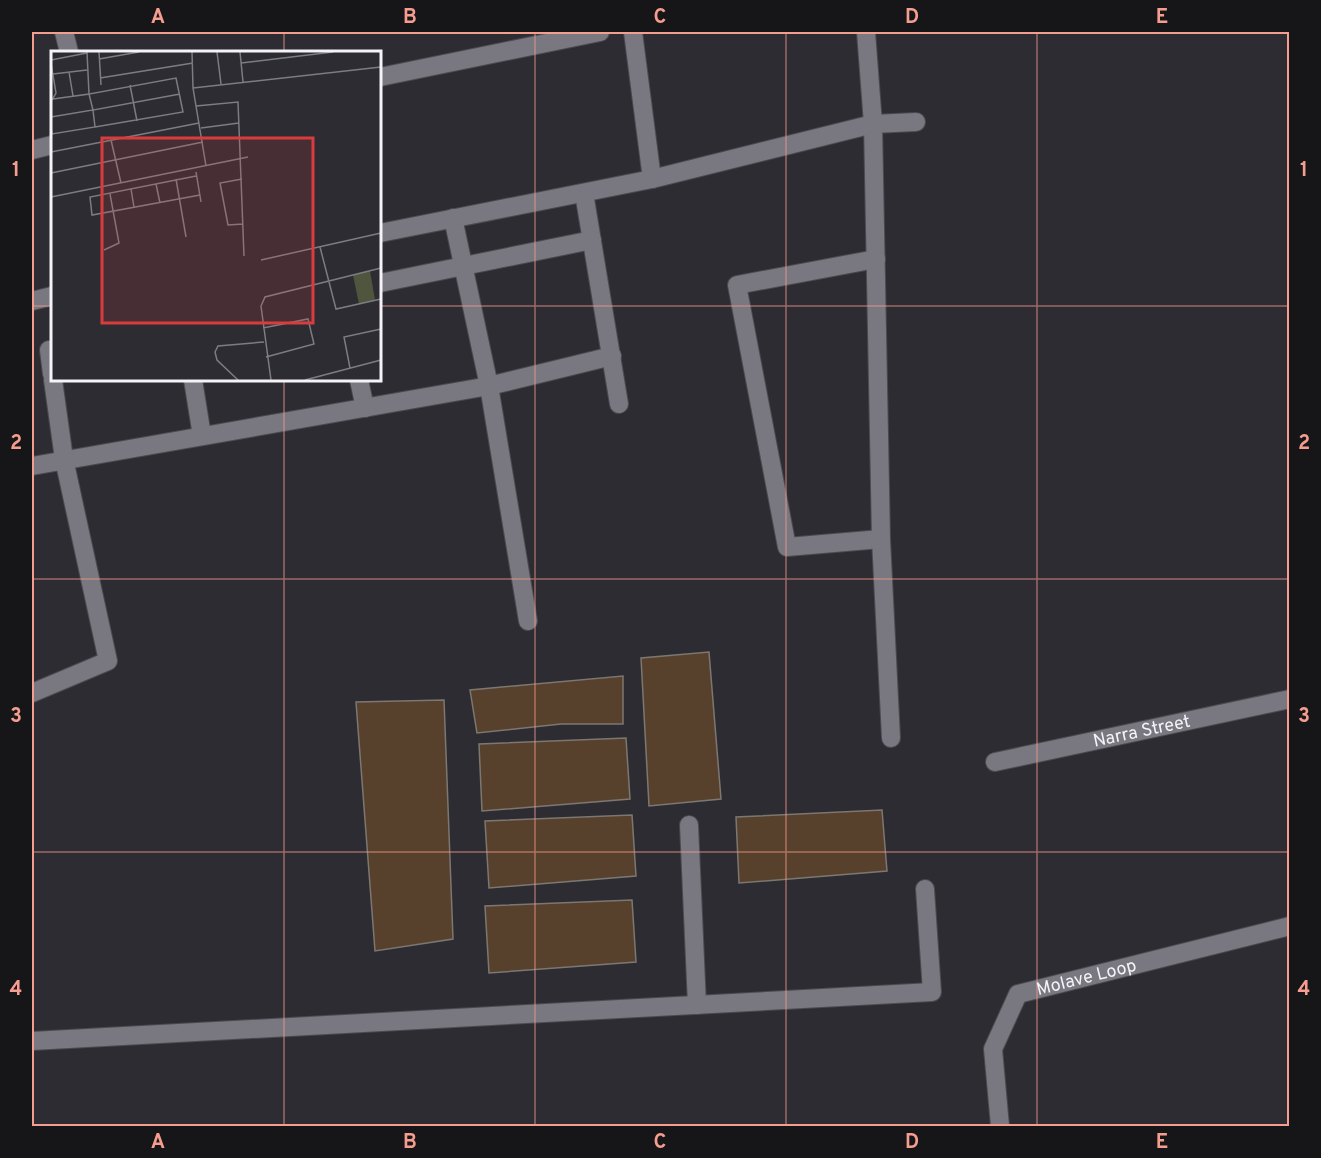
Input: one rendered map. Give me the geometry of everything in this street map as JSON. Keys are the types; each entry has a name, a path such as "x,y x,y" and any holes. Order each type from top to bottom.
{"street":[{"path":"64,32 69,51"},
{"path":"381,78 600,32"},
{"path":"633,32 652,179"},
{"path":"866,32 873,124 881,539 891,738"},
{"path":"381,232 652,179 873,124 916,122"},
{"path":"32,150 51,146"},
{"path":"584,193 619,404"},
{"path":"453,218 489,386 528,621"},
{"path":"381,283 592,240"},
{"path":"876,259 737,285 787,548 881,539"},
{"path":"32,301 51,296"},
{"path":"44,351 51,371"},
{"path":"32,466 489,386 612,356"},
{"path":"32,693 108,661 64,459 53,381"},
{"path":"193,381 202,436"},
{"path":"359,381 364,408"},
{"name":"Narra Street","path":"995,762 1290,699"},
{"path":"689,825 697,1005"},
{"path":"32,1041 932,992 925,889"},
{"name":"Molave Loop","path":"1000,1126 993,1049 1018,994 1290,926"}],"building":[{"path":"709,652 721,799 649,806 641,658"},
{"path":"623,676 623,724 561,724 477,733 470,690"},
{"path":"444,700 453,939 375,951 356,702"},
{"path":"626,738 630,799 482,811 479,744"},
{"path":"882,810 887,871 739,883 736,817"},
{"path":"632,815 636,876 489,888 485,821"},
{"path":"632,900 636,962 489,973 485,906"}]}
